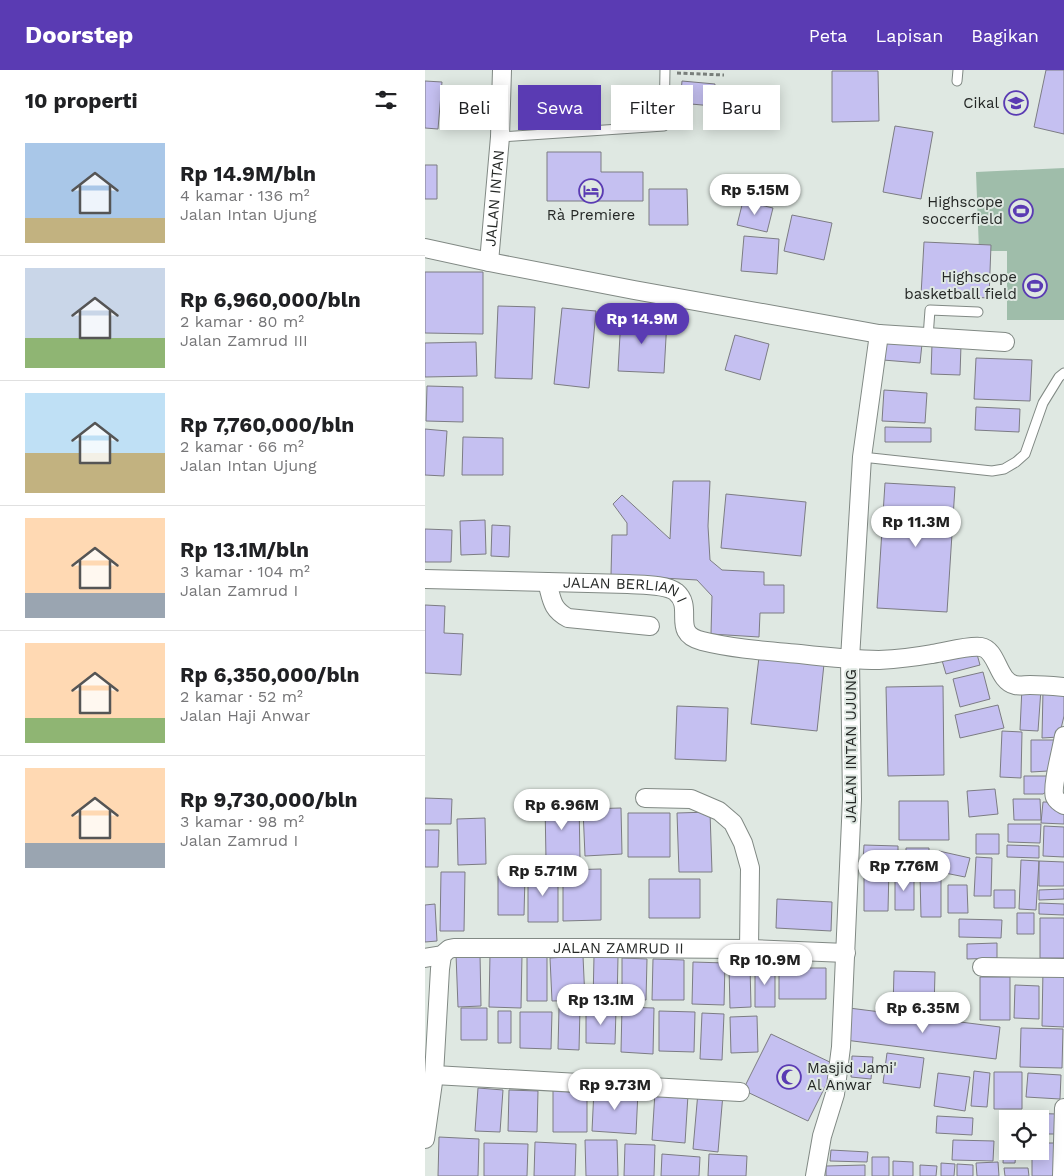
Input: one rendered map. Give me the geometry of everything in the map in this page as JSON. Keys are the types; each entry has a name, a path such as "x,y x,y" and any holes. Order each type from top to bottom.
{"street":[{"name":"JALAN INTAN","path":"425,248 489,262 500,137 502,70"},
{"path":"489,262 879,334 1005,342"},
{"name":"JALAN INTAN UJUNG","path":"815,1176 822,1136 835,1094 841,1047 852,800 850,659 862,457 879,334"},
{"name":"JALAN BERLIAN I","path":"425,579 649,585 665,588 676,591 682,599 685,612 684,627 691,636 699,640 728,647 850,659"},
{"path":"547,582 554,606 559,613 568,618 650,626"},
{"name":"JALAN INTAN UJUNG","path":"850,659 880,660 931,655 975,646 983,647 991,654 1004,679 1014,685 1064,687"},
{"path":"1064,736 1054,784 1055,798 1064,805"},
{"path":"645,798 691,800 719,811 733,823 743,843 749,868 749,949"},
{"name":"JALAN ZAMRUD II","path":"434,957 454,948 749,949 846,953"},
{"path":"425,1139 434,1075 440,969 434,957"},
{"path":"982,967 1064,968"},
{"path":"434,1075 740,1092"},
{"path":"1062,1176 1064,1108"}],"lane":[{"path":"957,81 958,70"},
{"path":"500,137 664,126 665,71"},
{"path":"928,337 930,310 978,312"},
{"path":"862,457 992,471 1004,469 1025,454 1043,404 1059,377 1064,373"}],"path":[{"path":"665,71 724,75"}],"green space":[{"name":"Highscope soccerfield","path":"1064,168 1064,320 1007,320 1007,251 979,251 976,172"}],"building":[{"path":"1046,70 1064,70 1064,134 1034,127"},
{"path":"832,71 878,71 879,121 832,122"},
{"path":"425,81 442,82 440,85 438,129 425,128"},
{"path":"682,81 715,84 703,85 703,105 693,104 693,85 682,85"},
{"path":"895,126 933,132 921,199 883,192"},
{"path":"547,152 601,152 601,172 643,172 643,201 547,201"},
{"path":"425,165 437,165 437,199 425,199"},
{"path":"649,189 687,189 688,225 649,225"},
{"path":"743,201 773,208 767,232 737,225"},
{"path":"792,215 832,223 824,260 784,251"},
{"path":"744,236 779,239 777,274 741,271"},
{"path":"924,242 991,245 989,298 921,295"},
{"path":"425,272 483,272 483,334 425,333"},
{"path":"498,306 535,307 532,379 495,378"},
{"path":"562,308 596,311 589,388 554,384"},
{"path":"621,317 667,320 664,373 618,371"},
{"path":"735,335 769,344 760,380 725,370"},
{"path":"884,340 922,344 920,363 883,360"},
{"path":"476,342 477,376 425,377 425,343"},
{"path":"932,344 961,345 960,375 931,374"},
{"path":"976,358 1032,360 1030,401 974,399"},
{"path":"427,386 463,387 463,422 426,421"},
{"path":"884,390 927,393 925,423 882,421"},
{"path":"976,407 1020,409 1019,432 975,430"},
{"path":"885,427 931,428 931,442 885,442"},
{"path":"425,429 447,431 444,476 425,475"},
{"path":"463,437 503,438 503,475 462,475"},
{"path":"673,481 710,481 708,526 710,560 722,570 764,572 764,585 784,585 784,613 760,613 759,637 711,634 712,596 697,580 611,575 612,535 627,535 627,523 613,504 622,495 670,539"},
{"path":"885,483 955,487 947,612 877,608"},
{"path":"726,494 806,502 801,556 721,548"},
{"path":"485,520 486,554 461,555 460,521"},
{"path":"492,525 510,526 509,557 491,556"},
{"path":"425,529 452,530 451,562 425,562"},
{"path":"425,605 445,606 444,633 463,634 461,675 425,673"},
{"path":"975,647 980,665 946,674 941,657"},
{"path":"759,657 824,664 817,731 751,724"},
{"path":"983,672 990,699 960,707 953,679"},
{"path":"943,686 944,775 888,776 886,687"},
{"path":"1022,687 1041,689 1038,731 1020,730"},
{"path":"1043,690 1064,690 1064,716 1059,737 1042,738"},
{"path":"998,705 1004,728 960,738 955,715"},
{"path":"677,706 728,708 726,761 675,759"},
{"path":"1002,731 1022,732 1021,778 1000,777"},
{"path":"1031,740 1058,740 1048,771 1031,772"},
{"path":"1024,776 1051,776 1046,792 1043,794 1024,794"},
{"path":"995,789 998,814 969,817 967,791"},
{"path":"425,798 452,799 451,824 425,824"},
{"path":"1013,799 1040,799 1041,820 1014,820"},
{"path":"899,801 948,801 949,840 899,840"},
{"path":"579,802 580,859 546,860 545,803"},
{"path":"1043,802 1051,802 1064,810 1064,824 1041,823"},
{"path":"621,808 622,854 585,856 583,809"},
{"path":"710,812 712,872 679,872 677,813"},
{"path":"628,813 670,813 670,857 628,857"},
{"path":"485,818 486,864 458,865 457,819"},
{"path":"1008,824 1041,824 1040,843 1008,842"},
{"path":"1044,826 1064,827 1064,857 1043,856"},
{"path":"425,830 439,830 438,867 425,867"},
{"path":"976,834 999,834 999,854 976,854"},
{"path":"864,845 898,846 898,862 863,861"},
{"path":"1007,845 1039,846 1039,858 1007,857"},
{"path":"906,848 929,848 929,869 906,869"},
{"path":"939,851 970,858 965,877 935,871"},
{"path":"976,857 992,858 991,896 974,896"},
{"path":"1021,860 1039,861 1036,910 1019,909"},
{"path":"1039,861 1064,862 1064,886 1039,886"},
{"path":"864,867 889,867 888,911 864,911"},
{"path":"601,869 601,920 563,921 563,870"},
{"path":"441,872 465,872 464,931 440,931"},
{"path":"528,872 558,872 558,922 528,922"},
{"path":"895,874 914,874 914,910 895,910"},
{"path":"498,876 525,876 524,915 498,915"},
{"path":"920,876 941,876 941,917 921,917"},
{"path":"649,879 700,879 700,918 649,918"},
{"path":"948,885 967,885 968,913 948,913"},
{"path":"1064,889 1064,899 1039,900 1039,890"},
{"path":"994,890 1015,890 1015,908 994,908"},
{"path":"777,899 832,902 831,931 776,928"},
{"path":"1039,903 1064,904 1064,915 1039,914"},
{"path":"435,904 437,941 425,942 425,905"},
{"path":"1017,913 1034,913 1034,934 1017,934"},
{"path":"1040,918 1064,918 1064,958 1040,958"},
{"path":"959,919 1002,920 1001,938 959,937"},
{"path":"997,943 997,958 967,959 967,944"},
{"path":"456,954 480,954 481,1006 458,1007"},
{"path":"490,954 522,955 521,1008 489,1007"},
{"path":"527,956 547,956 547,1001 527,1001"},
{"path":"583,956 585,1000 552,1001 550,958"},
{"path":"594,956 618,957 617,1004 593,1003"},
{"path":"622,958 647,959 646,1000 622,999"},
{"path":"653,959 684,960 684,1000 652,1000"},
{"path":"693,962 725,963 724,1005 692,1004"},
{"path":"755,964 775,964 775,1007 755,1007"},
{"path":"750,966 751,1007 730,1008 729,967"},
{"path":"779,968 826,968 826,999 779,999"},
{"path":"1043,969 1064,970 1064,1027 1042,1026"},
{"path":"894,971 935,972 934,1010 893,1009"},
{"path":"980,977 1010,977 1010,1020 980,1020"},
{"path":"1015,985 1039,986 1039,1019 1014,1018"},
{"path":"622,1007 654,1008 653,1054 621,1052"},
{"path":"461,1008 487,1008 487,1040 461,1040"},
{"path":"559,1008 580,1008 579,1050 558,1049"},
{"path":"849,1008 1000,1027 996,1059 845,1040"},
{"path":"586,1009 616,1010 615,1044 586,1043"},
{"path":"498,1011 511,1011 511,1043 498,1043"},
{"path":"659,1011 695,1012 694,1052 659,1051"},
{"path":"520,1012 552,1012 551,1049 520,1048"},
{"path":"702,1013 724,1014 722,1060 700,1059"},
{"path":"757,1016 758,1052 731,1053 730,1017"},
{"path":"1021,1028 1063,1029 1062,1068 1020,1067"},
{"name":"Masjid Jami' Al Anwar","path":"771,1034 836,1065 808,1121 743,1090"},
{"path":"887,1053 924,1058 920,1088 883,1083"},
{"path":"852,1056 873,1057 871,1079 851,1077"},
{"path":"974,1071 990,1073 987,1107 971,1106"},
{"path":"994,1072 1022,1072 1022,1109 994,1109"},
{"path":"938,1073 970,1077 965,1111 934,1106"},
{"path":"1028,1073 1061,1075 1060,1099 1026,1097"},
{"path":"478,1088 503,1090 500,1132 475,1131"},
{"path":"594,1089 638,1091 636,1134 592,1131"},
{"path":"509,1090 538,1091 537,1132 508,1131"},
{"path":"553,1090 587,1090 587,1132 553,1132"},
{"path":"655,1092 688,1095 685,1143 652,1140"},
{"path":"698,1092 723,1094 718,1152 693,1149"},
{"path":"1049,1114 1057,1114 1056,1134 1049,1134"},
{"path":"937,1116 973,1118 972,1135 936,1133"},
{"path":"439,1137 479,1139 478,1176 438,1176"},
{"path":"585,1140 617,1140 618,1176 586,1176"},
{"path":"953,1140 994,1141 993,1161 952,1160"},
{"path":"535,1142 576,1144 575,1176 534,1176"},
{"path":"484,1143 528,1144 527,1176 484,1176"},
{"path":"1049,1143 1057,1143 1056,1176 1032,1176 1032,1160 1049,1160"},
{"path":"625,1144 655,1145 654,1176 624,1176"},
{"path":"831,1150 868,1152 867,1162 830,1161"},
{"path":"662,1154 700,1157 699,1176 661,1176"},
{"path":"709,1154 747,1156 746,1176 708,1176"},
{"path":"872,1157 889,1157 889,1176 872,1176"},
{"path":"1003,1160 1015,1160 1015,1163 1003,1163"},
{"path":"893,1161 913,1162 913,1176 893,1176"},
{"path":"998,1162 999,1176 977,1176 976,1163"},
{"path":"941,1163 955,1164 954,1176 941,1176"},
{"path":"957,1164 973,1165 973,1176 957,1176"},
{"path":"865,1165 865,1176 826,1176 826,1166"},
{"path":"920,1165 937,1166 936,1176 920,1176"},
{"path":"1004,1168 1028,1168 1029,1176 1005,1176"}],"place":[{"name":"Cikal","path":"1016,103"},
{"name":"Rà Premiere","path":"591,191"},
{"name":"Highscope soccerfield","path":"1021,211"},
{"name":"Highscope basketball field","path":"1035,286"},
{"name":"Masjid Jami' Al Anwar","path":"789,1077"}]}
